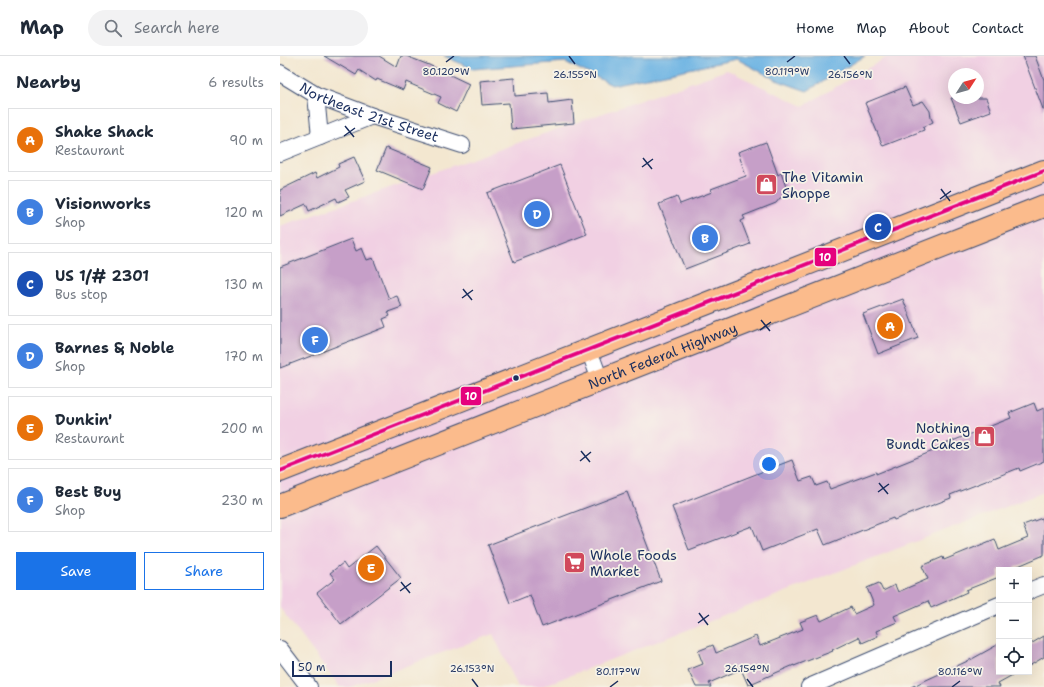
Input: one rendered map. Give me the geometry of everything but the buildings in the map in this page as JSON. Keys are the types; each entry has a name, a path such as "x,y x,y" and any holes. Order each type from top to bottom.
{"main road":[{"path":"280,471 1044,171"},
{"name":"North Federal Highway","path":"280,506 1044,206"}],"street":[{"name":"Northeast 21st Street","path":"280,73 316,96 462,145"},
{"path":"316,96 320,137"},
{"path":"280,153 372,116"},
{"path":"589,350 600,380"},
{"path":"1032,591 1044,585"},
{"path":"809,687 996,605"},
{"path":"280,649 309,687"}],"shaded area":[{"path":"889,56 1044,56 1044,492 540,687 518,687 493,634 350,687 340,687 280,608 280,226 727,70 803,106"}],"water":[{"path":"444,56 865,56 807,91 776,80 737,59 612,85 565,62 473,69"}],"transit line":[{"name":"10","path":"280,471 1044,171"}],"place":[{"name":"The Vitamin Shoppe","path":"767,185"},
{"name":"Barnes & Noble","path":"537,214"},
{"name":"US 1/# 2301","path":"878,227"},
{"name":"Visionworks","path":"705,238"},
{"name":"Shake Shack","path":"890,326"},
{"name":"Best Buy","path":"315,340"},
{"name":"Nothing Bundt Cakes","path":"985,436"},
{"name":"Whole Foods Market","path":"575,563"},
{"name":"Dunkin'","path":"371,568"}]}
